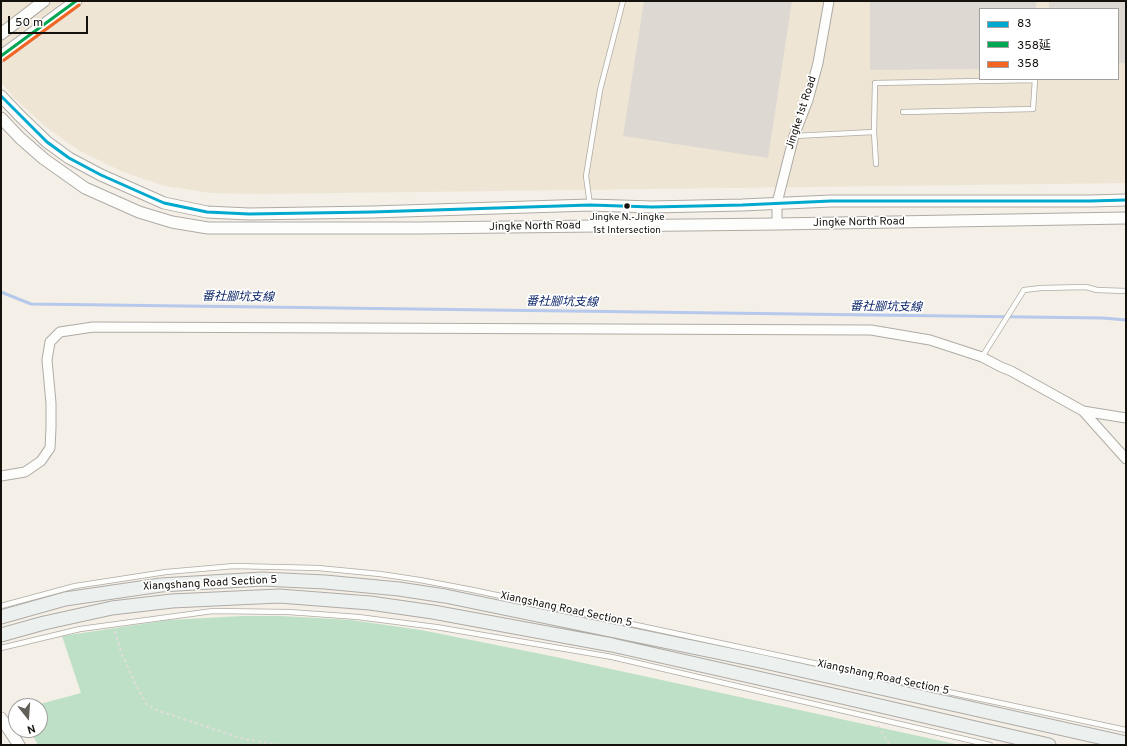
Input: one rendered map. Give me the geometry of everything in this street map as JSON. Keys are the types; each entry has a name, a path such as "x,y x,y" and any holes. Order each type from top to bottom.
{"main road":[{"name":"Xiangshang Road Section 5","path":"1,617 65,599 161,585 262,579 325,582 399,589 445,596 760,661 1126,743"},
{"name":"Xiangshang Road Section 5","path":"1,635 44,623 112,608 172,601 279,596 370,603 433,612 612,645 1049,745"}],"street":[{"path":"1,34 44,1"},
{"path":"1,56 76,1"},
{"name":"Jingke 1st Road","path":"777,224 777,204 794,136 808,100 818,63 829,1"},
{"name":"Jingke North Road","path":"1,96 18,115 47,142 69,158 101,175 164,203 207,212 249,214 372,212 590,205 652,208 831,201 1126,200"},
{"name":"Jingke North Road","path":"1,118 20,138 44,159 85,188 139,212 172,222 208,228 419,228 1126,218"},
{"path":"1,476 25,472 41,461 50,448 52,428 51,403 46,360 50,342 60,332 93,327 871,330 930,340 982,357 1011,371 1083,411 1126,459"},
{"path":"1083,411 1126,418"},
{"path":"1,718 18,745"}],"lane":[{"path":"590,205 586,176 600,90 623,1"},
{"path":"876,164 874,132 875,83 1035,80 1033,109 903,112"},
{"path":"794,136 874,132"},
{"path":"982,357 1024,290 1086,287 1097,290 1126,291"},
{"name":"Xiangshang Road Section 5","path":"1,606 75,586 173,571 234,566 318,568 380,574 473,590 1126,730"},
{"path":"1,648 80,629 213,611 290,612 358,617 436,627 612,657 990,745"}],"path":[{"path":"114,624 121,652 147,705 159,711 244,739 280,745"},
{"path":"874,718 890,745"}],"shaded area":[{"path":"1,1 1126,1 1126,183 260,194 211,193 165,186 123,172 78,150 46,127 15,99 1,82"}],"green space":[{"path":"243,616 280,616 351,620 421,630 556,657 960,745 38,745 34,738 48,738 48,702 81,693 62,636 169,620"}],"building":[{"path":"644,1 792,1 768,158 623,136"},
{"path":"870,1 1036,1 1036,8 979,8 979,69 870,70"},
{"path":"1049,1 1126,1 1126,63 1119,63 1119,8 1049,8"}],"waterway":[{"name":"番社腳坑支線","path":"1,292 31,304 1103,318 1126,320"}],"transit line":[{"name":"358延","path":"1,56 76,1"},
{"name":"358","path":"4,60 79,5"},
{"name":"83","path":"1,96 47,142 69,158 101,175 164,203 207,212 249,214 372,212 590,205 652,207 742,205 831,201 1126,200"}],"place":[{"name":"Jingke N.-Jingke 1st Intersection","path":"627,206"}]}
